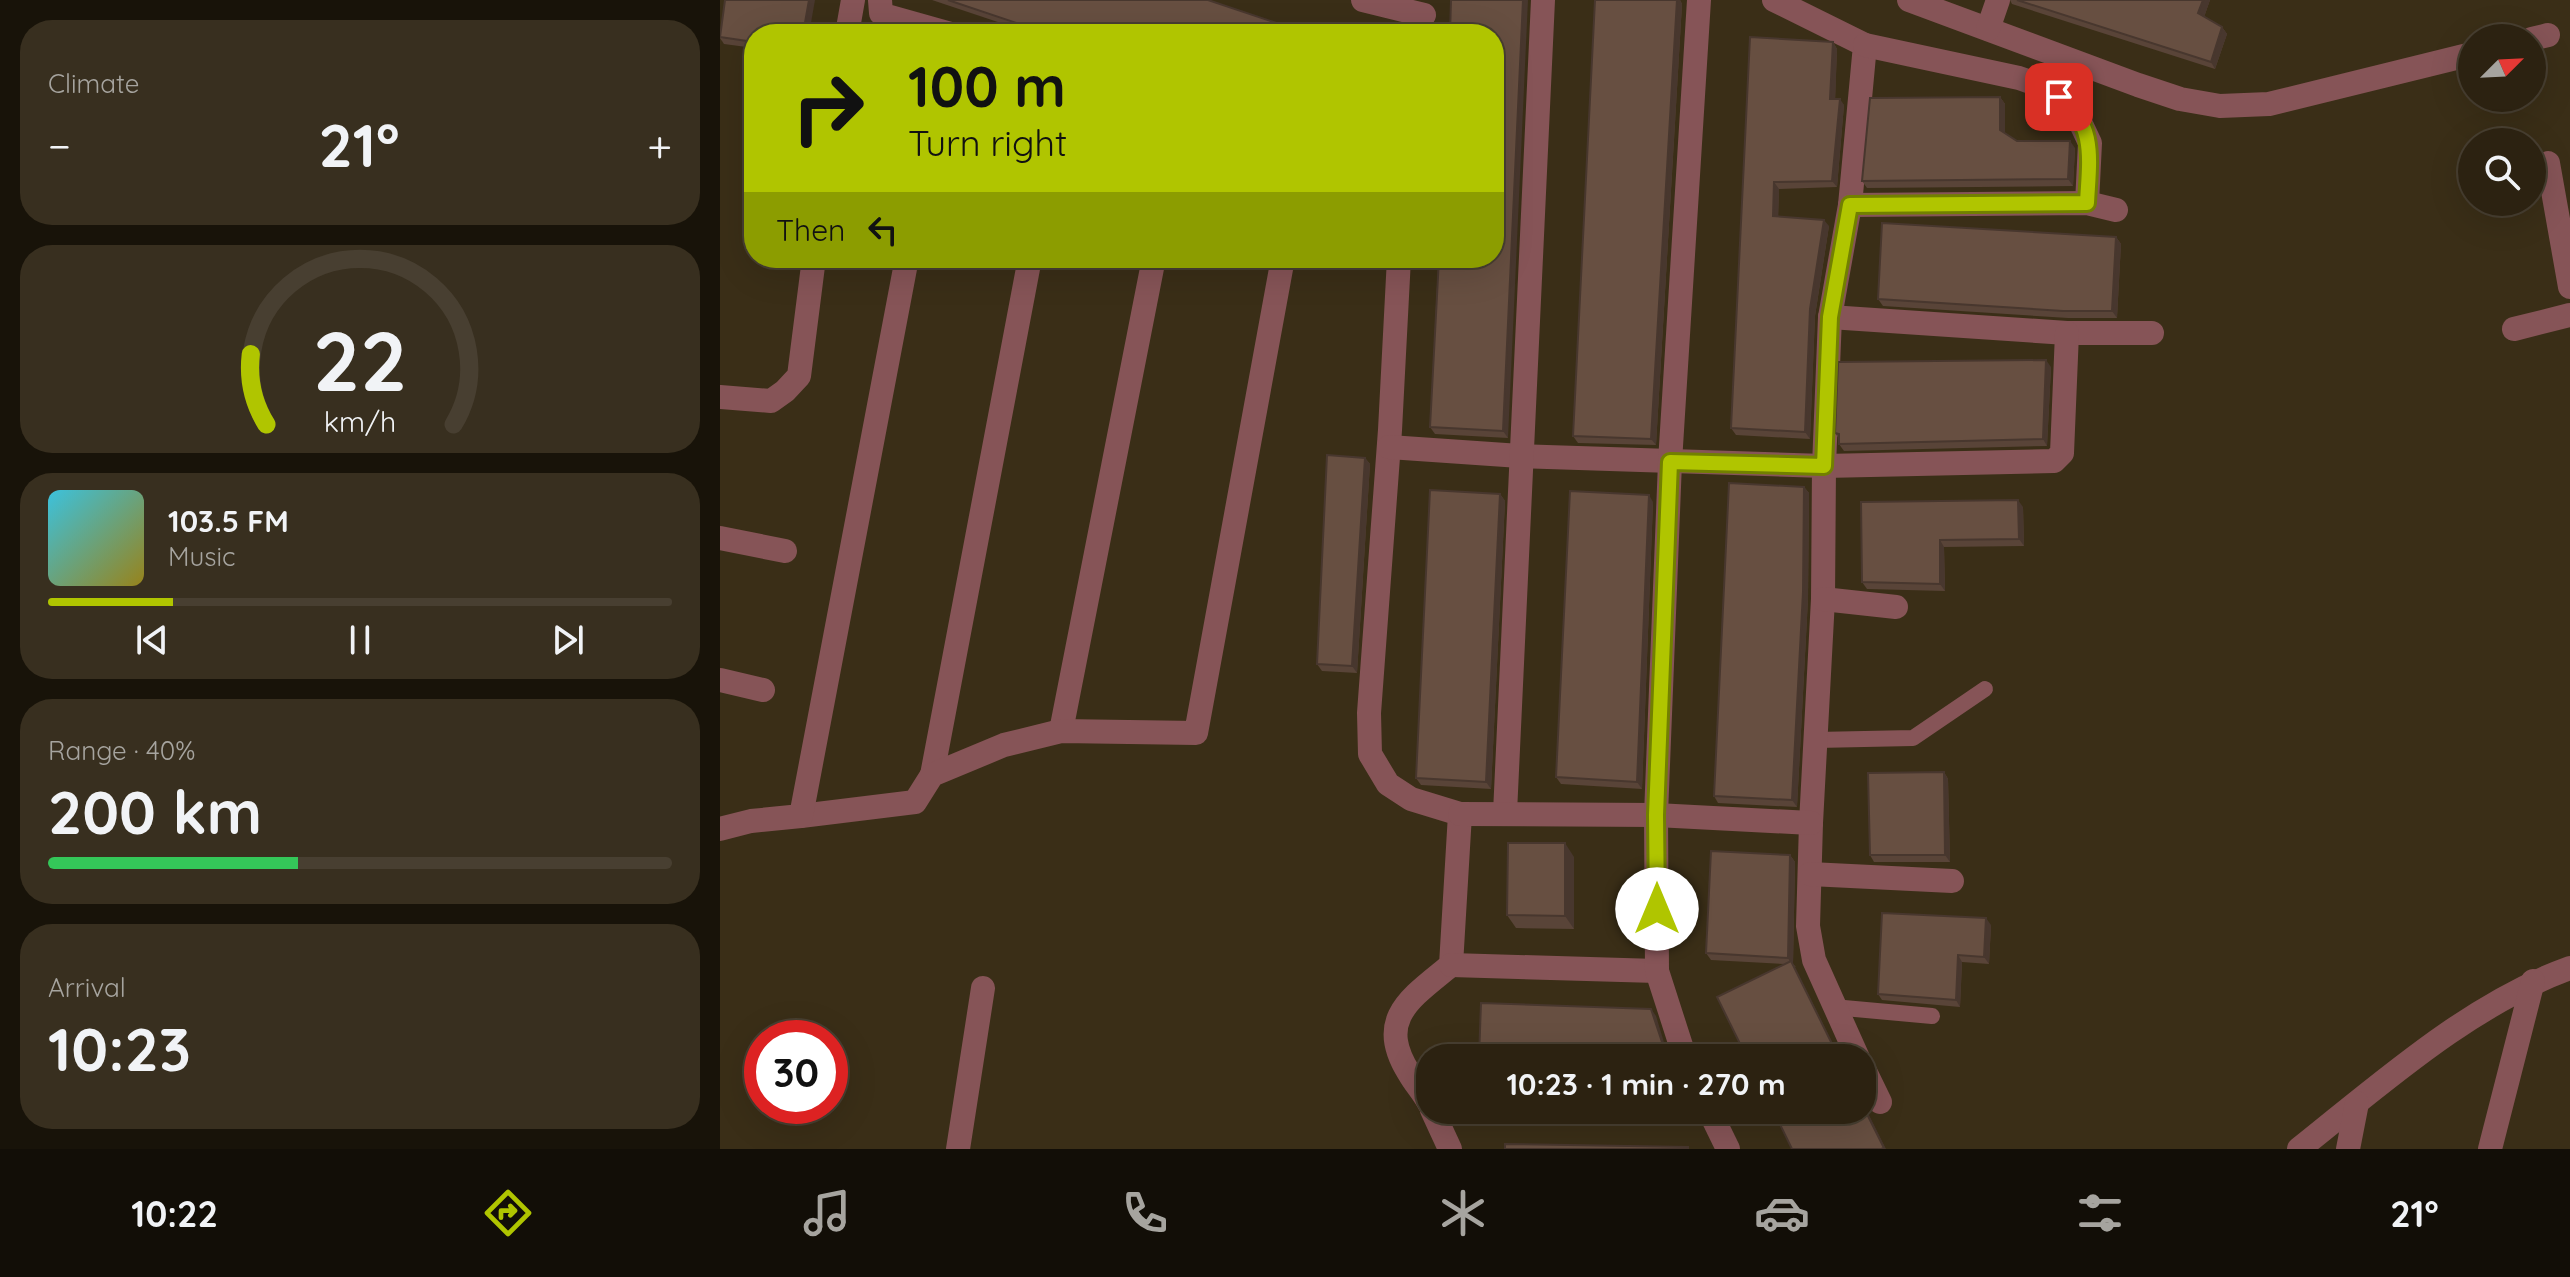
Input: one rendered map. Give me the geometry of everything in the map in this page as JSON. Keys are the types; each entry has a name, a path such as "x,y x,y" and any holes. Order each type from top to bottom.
{"street":[{"path":"849,24 853,0"},
{"path":"880,0 881,13 915,24"},
{"path":"1363,0 1424,16"},
{"path":"1505,813 1543,0"},
{"path":"1680,1044 1657,971 1656,815 1670,462 1699,0"},
{"path":"1774,0 1865,45 2019,78 2045,87 2073,107 2090,143 2087,203"},
{"path":"1909,0 2152,90 2220,106 2269,104 2458,57"},
{"path":"1988,29 1998,0"},
{"path":"1851,1044 1814,960 1808,926 1823,599 1830,317 1850,205 1865,45"},
{"path":"2548,163 2570,287"},
{"path":"1850,205 2087,203 2116,210"},
{"path":"720,397 771,401 799,376 813,268"},
{"path":"801,816 905,268"},
{"path":"720,829 751,821 915,802 932,775 1028,268"},
{"path":"1061,731 1152,268"},
{"path":"932,775 1004,745 1061,731 1196,733 1281,268"},
{"path":"1398,268 1369,713 1370,754 1388,784 1411,799 1460,814 1656,815 1811,823"},
{"path":"2514,329 2570,315"},
{"path":"1830,317 2067,333 2152,333"},
{"path":"1389,447 1520,456 1824,466 2054,461 2062,453 2067,333"},
{"path":"720,538 785,551"},
{"path":"1823,599 1896,607"},
{"path":"720,680 763,690"},
{"path":"1451,965 1460,814"},
{"path":"1810,874 1952,881"},
{"path":"1416,1084 1394,1043 1398,1015 1423,988 1451,965 1657,971"},
{"path":"2299,1149 2469,1018 2533,981 2570,968"},
{"path":"2490,1149 2533,981"},
{"path":"958,1149 983,988"},
{"path":"1876,1094 1880,1102"},
{"path":"2348,1149 2357,1103"},
{"path":"1439,1124 1450,1149"},
{"path":"1716,1124 1728,1149"}],"lane":[{"path":"1816,740 1913,738 1985,689"},
{"path":"1833,1007 1932,1016"}],"building":[{"path":"725,0 809,0 805,24 744,24 744,41 720,37"},
{"path":"948,0 1208,0 1279,24 1019,24"},
{"path":"1451,0 1523,0 1503,431 1430,427 1438,268 1504,268 1504,24 1450,24"},
{"path":"1595,0 1677,0 1651,439 1573,436"},
{"path":"2017,0 2203,0 2198,13 2222,27 2211,62"},
{"path":"1750,37 1833,42 1830,99 1840,99 1832,181 1774,182 1773,216 1824,220 1810,309 1805,432 1731,428"},
{"path":"2000,97 2000,130 2017,141 2070,141 2068,179 1862,181 1870,98"},
{"path":"1882,223 2116,237 2112,311 2063,311 1878,299"},
{"path":"2046,360 2043,439 1839,444 1839,434 1835,433 1838,362"},
{"path":"1327,455 1365,458 1352,666 1317,664"},
{"path":"1729,483 1804,487 1803,592 1792,800 1714,796"},
{"path":"1430,490 1500,494 1486,782 1416,778"},
{"path":"1570,491 1649,495 1637,782 1556,777"},
{"path":"2018,500 2019,539 1940,540 1940,584 1862,582 1861,502"},
{"path":"1944,772 1945,855 1870,855 1868,773"},
{"path":"1508,843 1565,843 1565,916 1507,915"},
{"path":"1711,851 1790,855 1788,958 1706,953"},
{"path":"1882,913 1986,918 1984,957 1958,955 1956,1000 1878,994"},
{"path":"1791,961 1832,1044 1740,1044 1717,997"},
{"path":"1481,1003 1651,1009 1662,1042 1662,1044 1480,1044"},
{"path":"1780,1124 1872,1124 1884,1148 1881,1149 1792,1149"},
{"path":"1505,1144 1688,1147 1688,1149 1505,1149"}],"route":[{"path":"1657,909 1656,815 1670,462 1824,466 1830,317 1850,205 2087,203 2090,143 2073,107 2059,97"}]}
